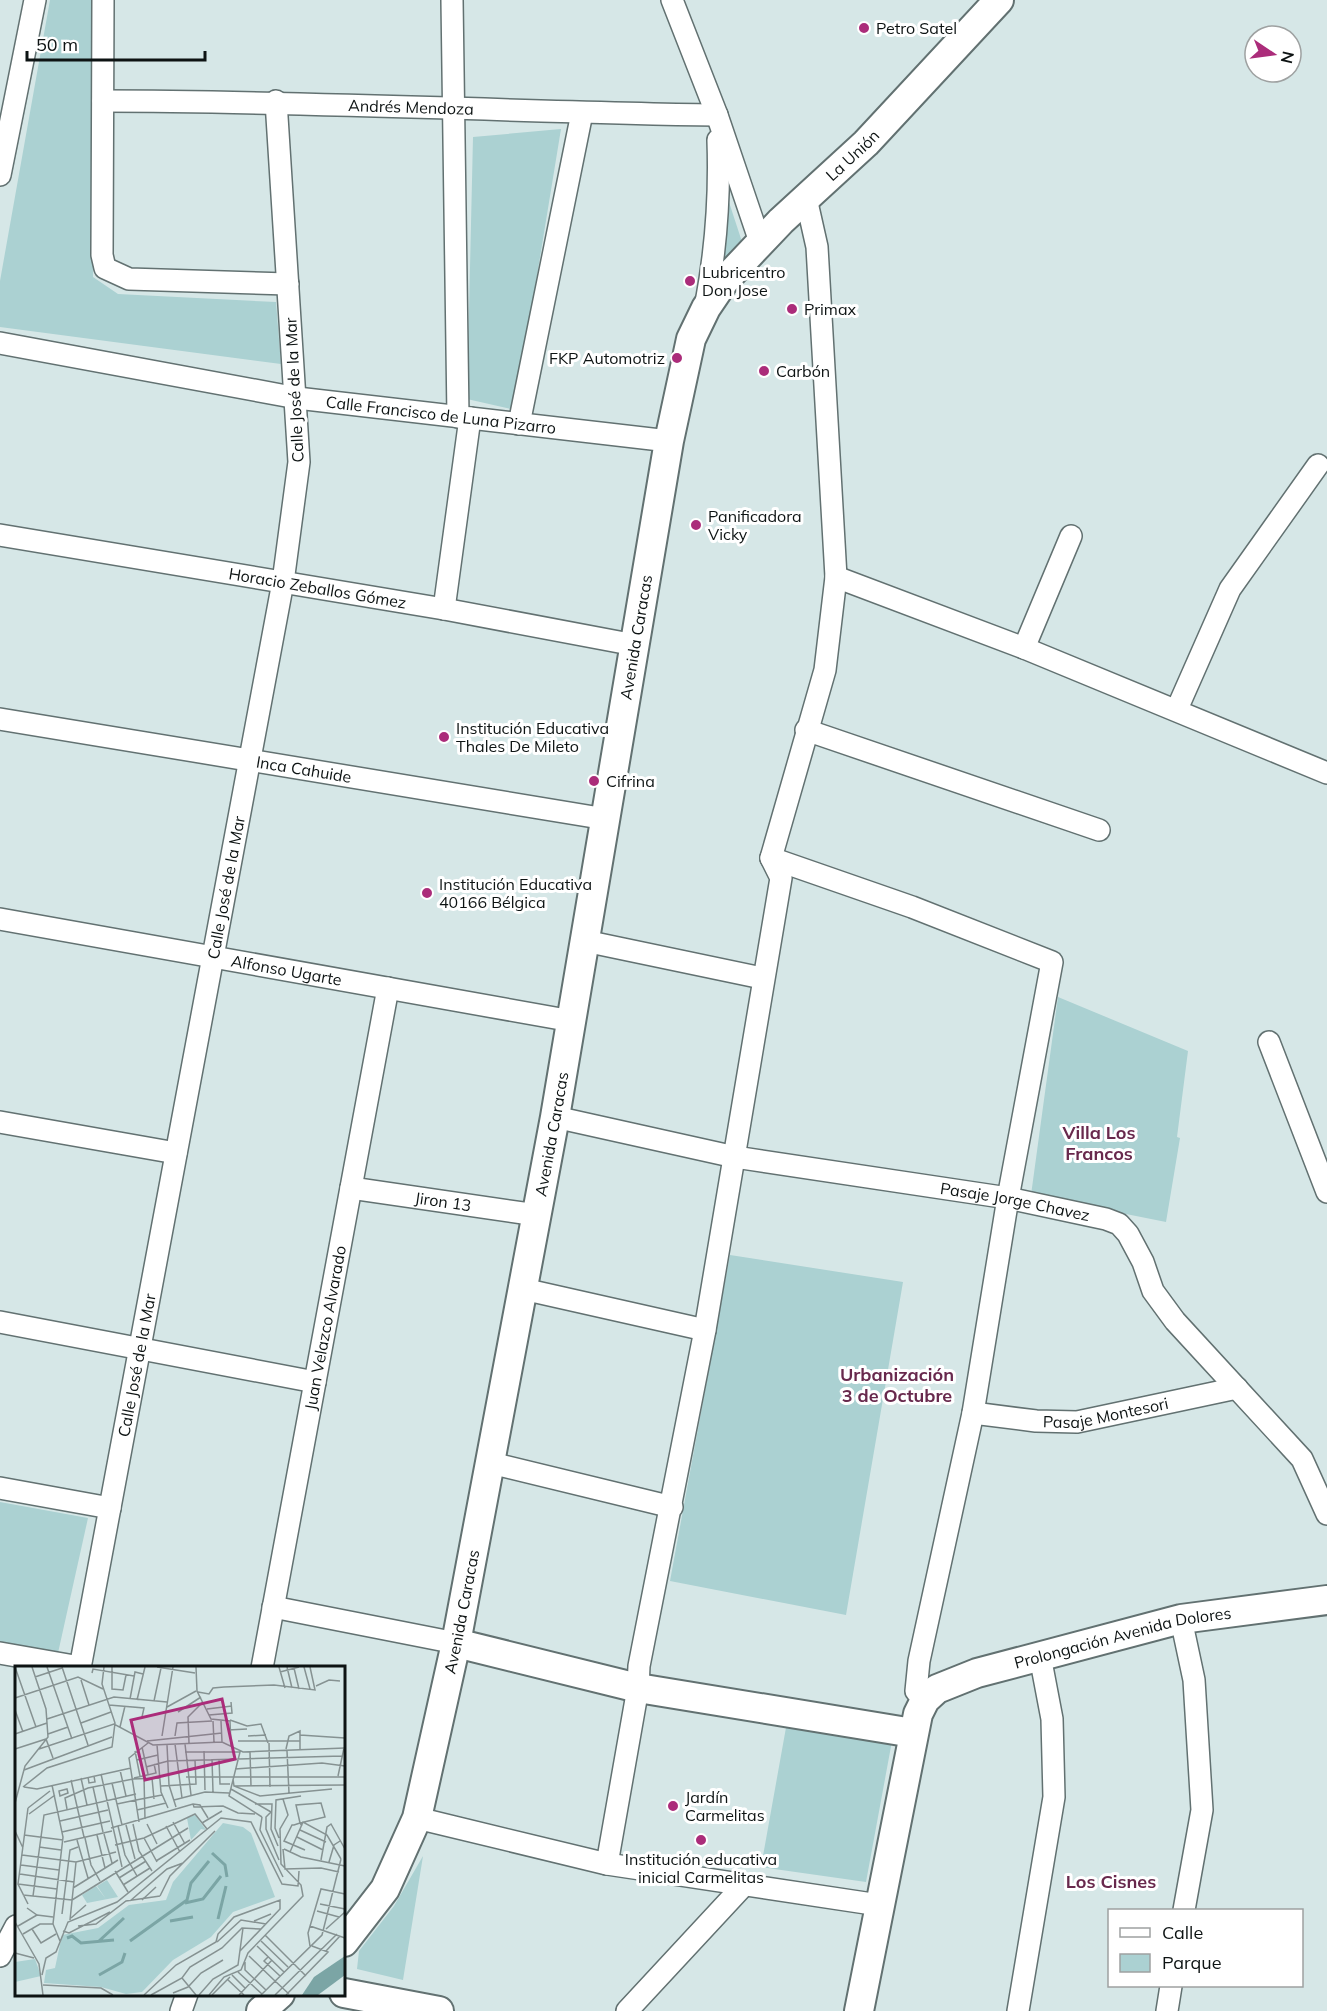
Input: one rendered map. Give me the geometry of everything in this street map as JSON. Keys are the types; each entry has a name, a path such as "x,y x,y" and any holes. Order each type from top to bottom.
{"main road":[{"name":"La Unión","path":"706,308 735,267 866,144 999,0"},
{"name":"Avenida Caracas","path":"345,1941 385,1889 417,1818 456,1643 555,1117 669,441 691,339 706,308"},
{"name":"Prolongación Avenida Dolores","path":"925,1700 937,1689 954,1681 1181,1619 1327,1600"},
{"path":"456,1643 638,1688 913,1733"},
{"path":"859,2011 913,1733 918,1713 925,1700"},
{"path":"345,1993 439,2011"},
{"path":"261,2011 279,1996"}],"street":[{"path":"1,168 35,0"},
{"path":"103,0 102,255 105,268 129,279 288,284"},
{"path":"444,609 464,417 453,107 452,0"},
{"path":"672,0 717,115 760,242"},
{"name":"Andrés Mendoza","path":"103,100 276,101 582,113 717,115"},
{"name":"Calle José de la Mar","path":"80,1666 283,582 299,462 297,398 276,101"},
{"path":"519,424 582,113"},
{"path":"706,308 714,257 719,183 717,115"},
{"path":"607,1864 638,1688 639,1665 672,1507 705,1330 735,1157 762,978 781,878 771,858 825,670 836,577 817,247 806,198"},
{"name":"Calle Francisco de Luna Pizarro","path":"0,343 297,398 669,441"},
{"path":"1177,709 1230,589 1318,465"},
{"name":"Horacio Zeballos Gómez","path":"0,535 444,609 635,645"},
{"path":"1024,648 1071,536"},
{"path":"836,577 1177,709 1327,773"},
{"name":"Inca Cahuide","path":"0,719 606,819"},
{"path":"806,730 1099,830"},
{"path":"771,858 912,907 1052,962 1008,1198 973,1413 919,1661 916,1691 925,1700"},
{"name":"Alfonso Ugarte","path":"0,919 572,1021"},
{"path":"585,941 762,978"},
{"name":"Juan Velazco Alvarado","path":"262,1666 388,988"},
{"path":"1269,1042 1327,1192"},
{"name":"Pasaje Jorge Chavez","path":"555,1117 735,1157 1008,1198 1106,1219 1119,1224 1128,1234 1143,1262 1153,1291 1162,1305 1196,1347 1289,1442 1302,1459 1327,1514"},
{"path":"0,1122 176,1153"},
{"name":"Jiron 13","path":"351,1188 537,1215"},
{"path":"523,1289 705,1330"},
{"path":"0,1322 315,1382"},
{"name":"Pasaje Montesori","path":"973,1413 1036,1421 1077,1422 1237,1388"},
{"path":"491,1463 672,1507"},
{"path":"0,1488 110,1508"},
{"path":"273,1607 456,1643"},
{"path":"1181,1619 1194,1680 1202,1809 1184,1909"},
{"path":"0,1653 74,1666"},
{"path":"1018,2011 1054,1797 1052,1719 1040,1656"},
{"path":"417,1818 607,1864 879,1905"},
{"path":"636,2006 743,1886"},
{"path":"0,1956 15,1928"},
{"path":"1167,2011 1171,1987"},
{"path":"181,2011 187,1996"}],"green space":[{"path":"50,0 91,0 93,277 118,294 276,302 281,364 0,327 0,281"},
{"path":"561,129 515,410 467,399 473,137"},
{"path":"728,199 744,248 732,260 718,256"},
{"path":"1058,997 1188,1051 1177,1137 1180,1138 1166,1222 1031,1195"},
{"path":"730,1255 903,1282 846,1615 670,1581"},
{"path":"0,1502 88,1518 58,1653 0,1643"},
{"path":"787,1722 892,1741 866,1882 761,1867"},
{"path":"423,1856 403,1980 357,1969 359,1951 394,1906"}],"place":[{"name":"Petro Satel","path":"864,28"},
{"name":"Lubricentro Don Jose","path":"690,281"},
{"name":"Primax","path":"792,309"},
{"name":"FKP Automotriz","path":"677,358"},
{"name":"Carbón","path":"764,371"},
{"name":"Panificadora Vicky","path":"696,525"},
{"name":"Institución Educativa Thales De Mileto","path":"444,737"},
{"name":"Cifrina","path":"594,781"},
{"name":"Institución Educativa 40166 Bélgica","path":"427,893"},
{"name":"Jardín Carmelitas","path":"673,1806"},
{"name":"Institución educativa inicial Carmelitas","path":"701,1840"}],"district":[{"name":"Villa Los Francos","path":"1099,1143"},
{"name":"Urbanización 3 de Octubre","path":"897,1385"},
{"name":"Los Cisnes","path":"1111,1882"}]}
